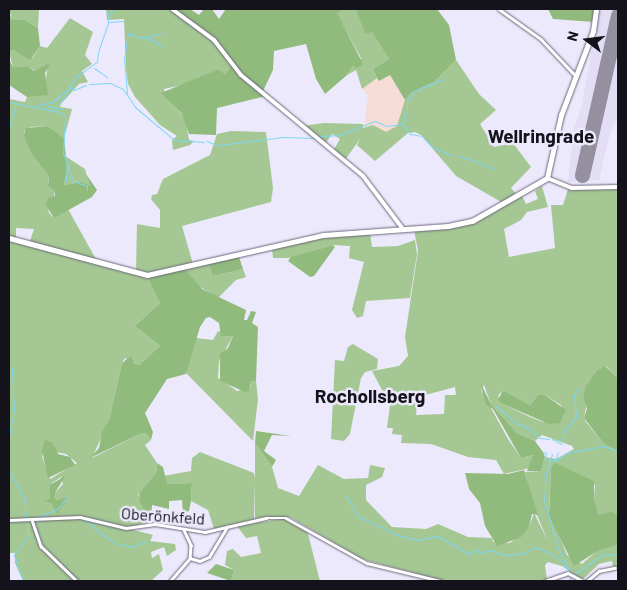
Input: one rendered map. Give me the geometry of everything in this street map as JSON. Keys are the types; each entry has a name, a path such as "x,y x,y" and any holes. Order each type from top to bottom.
{"main road":[{"path":"9,238 30,242 147,276 323,235 465,224 520,196 547,178 560,120 595,26 596,9"}],"street":[{"path":"172,9 214,40 241,75 365,177 392,211 403,229"},
{"path":"499,9 541,39 576,76"},
{"path":"547,178 572,188 618,187"},
{"name":"Oberönkfeld","path":"9,520 80,516 126,528 152,524 207,532 271,517 297,522 367,562 441,581"},
{"path":"32,520 41,546 77,581"},
{"name":"Oberönkfeld","path":"189,559 200,561 208,558 227,527"},
{"path":"170,581 189,559 191,545 184,530"},
{"path":"545,581 568,573 585,581 602,570 615,568"}],"shaded area":[{"path":"599,9 618,9 618,115 609,137 599,180 568,182 574,128 582,105"},
{"path":"390,74 405,100 397,126 386,133 373,125 364,128 368,95 362,89 377,78 379,80"}],"green space":[{"path":"9,9 39,9 38,28 25,20 12,20"},
{"path":"106,9 172,9 214,40 232,65 225,74 219,69 186,84 164,89 165,96 185,118 189,140 194,141 190,145 173,150 172,140 177,136 160,125 135,97 128,84 124,19 107,20"},
{"path":"172,9 190,9 199,15 204,9 212,9 219,19 226,9 344,9 337,13 363,64 356,69 353,65 347,75 325,94 316,79 306,44 274,51 273,70 262,93 266,96 217,108 216,135 189,134 182,114 161,93 219,69 225,74 232,65 214,40"},
{"path":"344,9 355,9 367,34 372,31 389,59 373,69 377,78 362,89 356,70 347,75 353,64 356,69 361,58 336,13"},
{"path":"355,9 437,9 449,25 456,60 434,82 411,93 405,100 390,75 379,81 377,78 373,69 389,59 372,32 366,34"},
{"path":"548,9 595,9 594,22 553,19"},
{"path":"9,13 12,20 25,20 38,28 40,46 30,60 14,50 9,52"},
{"path":"70,18 93,32 85,55 92,64 82,71 88,82 79,84 61,104 60,107 72,109 64,138 48,126 30,127 24,132 30,151 44,165 49,176 48,183 54,190 54,198 46,201 49,213 54,218 68,209 97,261 30,241 34,229 16,228 16,238 9,237 9,99 25,102 27,97 45,89 47,69 35,71 28,66 13,67 9,52 14,50 32,58 40,46 47,48"},
{"path":"9,59 13,67 28,66 34,71 50,63 45,73 48,95 27,97 9,85"},
{"path":"456,60 479,94 496,110 480,124 494,147 513,143 531,167 511,188 518,196 503,203 456,176 421,135 415,132 408,133 375,161 357,145 360,139 345,160 333,151 340,139 332,134 325,144 302,126 324,123 363,124 363,128 373,125 386,132 397,126 405,100 411,93 434,82"},
{"path":"48,126 64,138 67,168 64,185 81,182 90,186 86,174 97,190 92,197 54,218 45,204 48,198 55,196 54,190 48,186 49,176 30,151 24,135 26,128"},
{"path":"231,131 266,132 273,188 271,202 182,226 193,264 152,274 136,270 137,224 160,228 160,210 151,199 152,195 157,194 163,179 210,155 217,134"},
{"path":"65,156 85,169 90,187 81,182 64,185 67,168"},
{"path":"542,186 548,207 527,212 521,220 504,229 509,257 555,248 551,205 563,205 568,189 618,189 618,378 606,366 596,371 583,395 587,403 584,418 586,422 604,444 618,451 618,515 599,515 594,498 595,485 555,464 551,468 549,510 567,555 582,564 599,549 618,545 618,567 613,567 612,561 599,564 582,580 562,566 548,562 545,565 547,580 444,581 362,559 290,517 255,519 255,482 254,520 214,529 208,510 191,501 192,483 167,484 163,476 191,471 192,458 200,452 254,473 255,479 255,443 272,467 278,488 299,496 318,465 344,479 368,478 370,465 385,468 382,477 366,485 366,500 392,527 426,529 438,524 468,537 492,538 493,542 510,543 529,527 534,513 548,541 534,508 525,472 541,471 545,457 556,459 574,449 572,446 542,435 535,441 517,433 491,404 484,385 481,390 508,439 521,458 533,455 530,468 504,474 496,460 468,457 431,444 401,443 402,435 392,434 393,428 387,428 390,405 372,371 399,366 408,356 405,337 418,251 414,230 458,226 522,196 526,204 538,199 535,191","holes":["455,387 456,395 445,395 444,414 416,415 418,397","503,390 530,405 538,395 545,395 561,405 563,417 543,422 530,417 503,404 498,396"]},
{"path":"370,232 372,247 398,246 415,240 417,254 410,298 366,301 363,316 357,318 352,310 364,262 349,258 350,246 333,245 289,258 273,258 272,249 308,239"},
{"path":"9,240 148,277 160,303 135,326 160,346 139,365 125,358 122,363 109,420 92,458 140,434 146,433 151,440 145,445 157,463 156,473 138,494 150,522 126,528 153,535 150,541 175,544 176,550 167,556 164,547 151,552 152,558 159,554 163,570 151,581 23,581 15,563 15,553 9,553","holes":["53,443 56,452 66,454 77,463 50,479 42,456","61,477 63,484 55,493 56,501 58,503 68,496 56,511 51,503 45,502 50,498 52,483"]},
{"path":"333,245 335,247 314,276 310,277 288,261 291,257"},
{"path":"239,257 243,269 213,276 208,263"},
{"path":"208,263 213,276 243,269 246,277 236,280 218,298 197,285 185,269"},
{"path":"185,269 202,289 246,310 244,320 247,320 251,311 256,312 252,323 258,327 256,381 251,381 249,391 245,392 220,381 220,354 228,348 233,336 221,337 219,323 210,317 206,318 200,327 186,374 167,379 145,413 153,432 151,440 146,433 140,434 90,458 99,448 102,432 109,420 122,363 131,356 134,363 139,365 160,346 135,326 160,303 148,277"},
{"path":"218,331 222,332 221,337 233,336 219,361 218,378 237,391 250,388 251,381 256,381 258,399 253,441 186,373 196,338 213,340"},
{"path":"353,344 378,359 377,369 365,372 361,378 350,434 344,441 331,439 335,360 344,361 348,347"},
{"path":"605,366 618,378 618,451 604,444 584,418 587,409 583,395 586,387 596,371"},
{"path":"480,382 491,404 517,433 535,441 543,452 545,457 541,471 527,471 533,455 521,458 493,409 486,405"},
{"path":"503,390 530,405 538,395 545,395 566,410 560,423 549,424 503,404 498,400"},
{"path":"256,431 291,436 272,435 264,451 276,460 272,467 255,443"},
{"path":"45,440 53,443 58,454 70,457 75,465 48,478 42,450"},
{"path":"157,463 163,467 167,484 192,483 191,501 189,511 183,513 182,500 169,501 169,509 152,505 151,522 140,502 139,493 156,473"},
{"path":"555,463 594,481 594,498 599,515 611,512 618,515 618,545 599,550 574,566 549,516 551,468"},
{"path":"524,470 538,515 532,514 529,527 521,537 497,546 485,526 480,503 469,489 465,473 508,474"},
{"path":"65,476 55,493 56,501 69,496 57,514 51,503 44,502 50,498 50,485"},
{"path":"286,518 307,530 320,581 231,581 234,570 225,565 227,551 233,549 241,557 261,553 257,536 246,538 237,526"},
{"path":"216,564 234,570 231,581 207,573"}],"waterway":[{"path":"98,52 108,23 107,9"},
{"path":"108,14 115,9"},
{"path":"109,22 123,21"},
{"path":"127,93 124,60 128,33 140,38 146,37 162,46"},
{"path":"146,37 162,33"},
{"path":"59,105 76,77 97,62 98,53"},
{"path":"94,68 107,77"},
{"path":"317,136 340,135 375,121 386,126 402,124 407,111 407,101 414,91 444,79"},
{"path":"89,84 110,83 123,89 135,107 174,140 204,142"},
{"path":"71,87 74,90 86,85"},
{"path":"37,105 52,102 70,88"},
{"path":"9,102 60,112 65,117 63,153 73,181 87,186 87,190"},
{"path":"14,115 15,106"},
{"path":"46,106 62,109"},
{"path":"9,127 12,117"},
{"path":"402,124 410,134 422,136 431,146 452,156"},
{"path":"219,145 283,137 312,138"},
{"path":"207,141 216,145"},
{"path":"460,156 495,169"},
{"path":"66,181 67,162"},
{"path":"9,436 14,411 12,368"},
{"path":"562,440 564,431 576,417 574,395 578,388"},
{"path":"496,406 516,423 529,428 537,437"},
{"path":"539,438 549,439"},
{"path":"552,439 562,444"},
{"path":"555,461 567,453 603,446 618,451"},
{"path":"543,452 546,453 545,458 550,460"},
{"path":"552,460 555,461 558,452"},
{"path":"552,454 546,472 544,500 558,548 569,571"},
{"path":"9,471 24,498 26,517"},
{"path":"35,518 57,509 68,496"},
{"path":"346,496 358,516 397,535 417,540 438,536 469,554 476,549 479,553 491,550 504,555 525,553 530,549"},
{"path":"83,518 99,532"},
{"path":"35,523 40,520"},
{"path":"27,521 27,534"},
{"path":"23,581 14,555 29,534 29,522"},
{"path":"100,533 115,543"},
{"path":"117,544 132,547 146,541"},
{"path":"532,548 539,548 556,557"},
{"path":"574,574 604,554 618,555"},
{"path":"558,558 569,571"},
{"path":"567,581 572,577"}],"runway":[{"path":"582,175 618,15"}],"district":[{"name":"Wellringrade","path":"541,136"},
{"name":"Rochollsberg","path":"370,396"}]}
